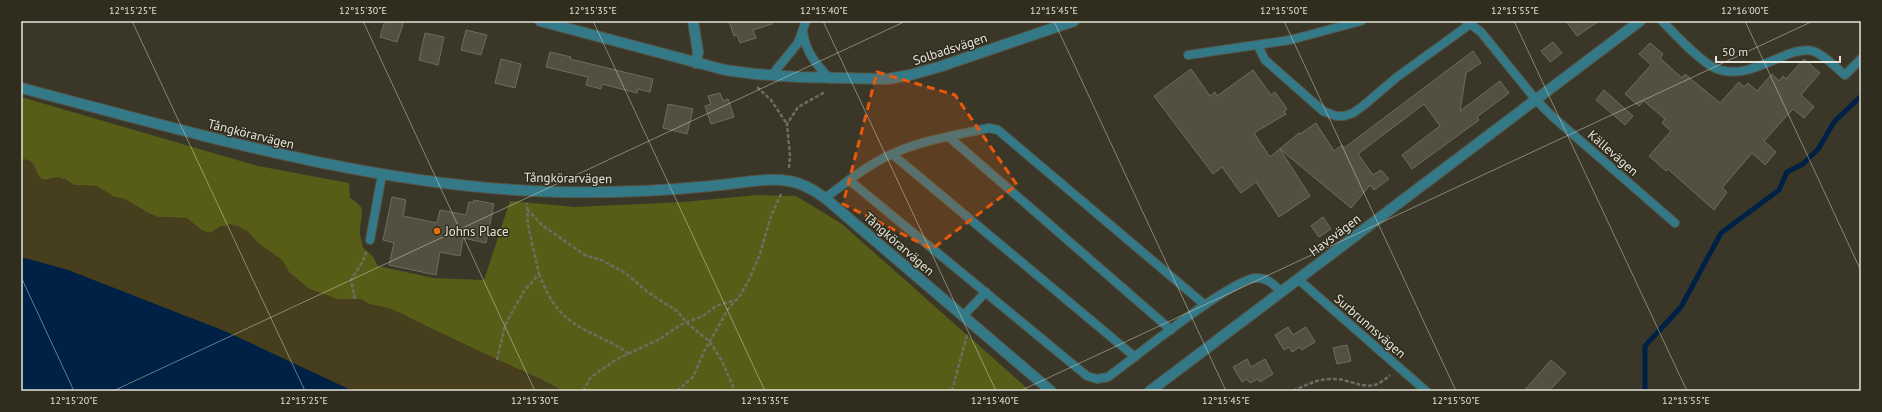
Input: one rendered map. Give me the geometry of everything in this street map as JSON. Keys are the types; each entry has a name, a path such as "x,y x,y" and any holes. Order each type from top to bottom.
{"street":[{"name":"Solbadsvägen","path":"540,21 696,63 755,74 834,79 887,79 910,75 939,67 1074,21"},
{"path":"693,21 698,52 696,63"},
{"name":"Havsvägen","path":"1150,391 1640,21"},
{"name":"Tångkörarvägen","path":"21,88 288,156 382,175 434,182 528,191 607,192 658,190 786,180 798,182 825,198 1051,391"}],"lane":[{"path":"772,75 790,54 803,32 806,21"},
{"path":"1188,55 1258,46 1310,36 1361,21"},
{"path":"1662,21 1707,64 1717,69 1732,72 1748,70 1804,50 1820,54 1845,75 1861,59"},
{"path":"1258,46 1265,60 1323,111 1336,116 1344,116 1363,106 1397,77 1470,22 1481,32 1536,100"},
{"path":"803,32 808,51 816,64 834,79"},
{"name":"Källevägen","path":"1536,100 1553,117 1675,223"},
{"path":"825,198 864,169 892,154 914,146 949,137 989,128 998,130 1205,305"},
{"path":"949,137 1171,330"},
{"path":"892,154 1135,357"},
{"path":"370,240 382,175"},
{"path":"849,180 1087,376 1096,379 1108,377 1205,305 1245,281 1254,278 1269,280 1282,292"},
{"name":"Surbrunnsvägen","path":"1298,279 1426,391"},
{"path":"967,320 986,292"}],"path":[{"path":"677,391 693,377 728,309 736,300 748,280 760,254 771,216 786,180 790,164 786,124 771,100 753,84 755,74"},
{"path":"786,124 798,106 837,85 834,79"},
{"path":"528,191 528,226 539,274 557,309 564,316 582,328 619,346 628,354"},
{"path":"527,209 543,226 585,255 601,260 630,276 649,293 677,311 687,323 710,342 722,361 735,391"},
{"path":"355,298 351,280 353,274 362,261 370,240"},
{"path":"497,360 505,325 524,290 539,274"},
{"path":"583,391 591,376 628,354 647,346 687,323 703,316 716,306 736,300"},
{"path":"947,391 953,390 967,320"},
{"path":"1293,391 1313,382 1333,379 1346,380 1365,386 1373,386 1381,383 1398,367"}],"highlighted area":[{"path":"877,72 955,95 1017,185 932,249 843,204"}],"green space":[{"path":"21,97 258,166 349,183 350,198 359,205 362,211 360,236 363,248 372,255 378,266 433,278 484,280 510,201 575,207 683,202 757,195 796,196 842,224 1030,391 563,391 428,328 401,313 369,304 361,299 337,299 309,289 289,272 282,260 259,244 247,231 222,226 210,233 203,231 186,218 158,217 148,213 125,199 114,197 97,186 74,185 65,179 41,179 24,159 21,160"}],"sand":[{"path":"24,159 34,165 38,175 44,180 59,177 74,185 97,186 114,197 125,199 148,213 158,217 186,218 203,231 210,233 230,224 238,226 247,231 259,244 282,260 289,272 309,289 337,299 361,299 369,304 389,308 563,391 353,391 227,332 68,270 21,257 21,160"}],"water":[{"path":"21,257 68,270 227,332 353,391 21,391"}],"building":[{"path":"385,21 404,21 397,42 380,37"},
{"path":"729,21 772,21 772,24 753,30 756,38 740,43 737,35 734,36"},
{"path":"1566,21 1599,21 1577,36"},
{"path":"466,30 487,35 481,55 461,50"},
{"path":"425,33 444,37 438,65 419,60"},
{"path":"1553,42 1562,53 1550,62 1541,51"},
{"path":"1650,43 1663,54 1660,58 1682,78 1685,74 1720,103 1739,82 1744,87 1748,83 1757,91 1772,74 1779,81 1783,76 1786,79 1804,59 1820,73 1801,95 1814,107 1804,118 1793,109 1764,141 1776,152 1765,165 1752,153 1722,188 1727,192 1714,210 1668,169 1666,171 1649,156 1671,131 1662,123 1665,119 1644,101 1639,106 1625,94 1651,65 1639,54"},
{"path":"1473,51 1481,63 1466,73 1460,111 1500,81 1509,93 1477,117 1479,120 1412,169 1402,155 1440,126 1424,104 1358,154 1373,175 1381,170 1389,179 1374,190 1370,185 1351,208 1280,149 1310,196 1279,217 1256,182 1241,193 1222,167 1213,174 1154,96 1191,69 1210,96 1215,92 1217,96 1253,70 1271,95 1275,92 1287,109 1284,112 1286,114 1254,133 1270,157 1299,133 1300,134 1316,123 1334,151 1342,145 1344,148"},
{"path":"550,52 571,57 570,59 653,79 650,92 638,89 637,93 602,84 601,89 586,85 588,77 546,67"},
{"path":"501,59 521,64 515,88 495,83"},
{"path":"1604,90 1633,116 1625,125 1596,100"},
{"path":"720,93 723,101 728,99 734,117 711,124 705,106 711,104 708,96"},
{"path":"668,104 693,109 687,134 663,128"},
{"name":"Johns Place","path":"392,197 406,200 403,216 437,223 440,210 466,215 469,202 473,203 474,200 494,204 486,243 463,238 460,256 440,252 436,275 389,265 394,243 383,240"},
{"path":"1323,217 1331,229 1319,237 1311,226"},
{"path":"1288,327 1293,335 1306,327 1315,342 1302,350 1300,347 1292,352 1289,347 1284,350 1275,335"},
{"path":"1347,345 1351,361 1337,364 1333,348"},
{"path":"1247,359 1251,367 1265,359 1273,374 1260,382 1258,379 1250,383 1247,379 1242,382 1233,367"},
{"path":"1551,360 1566,373 1549,391 1524,391"}],"waterway":[{"path":"1645,391 1645,346 1681,307 1721,233 1779,190 1787,172 1803,164 1819,148 1834,122 1861,96"}],"place":[{"name":"Johns Place","path":"437,231"}]}
